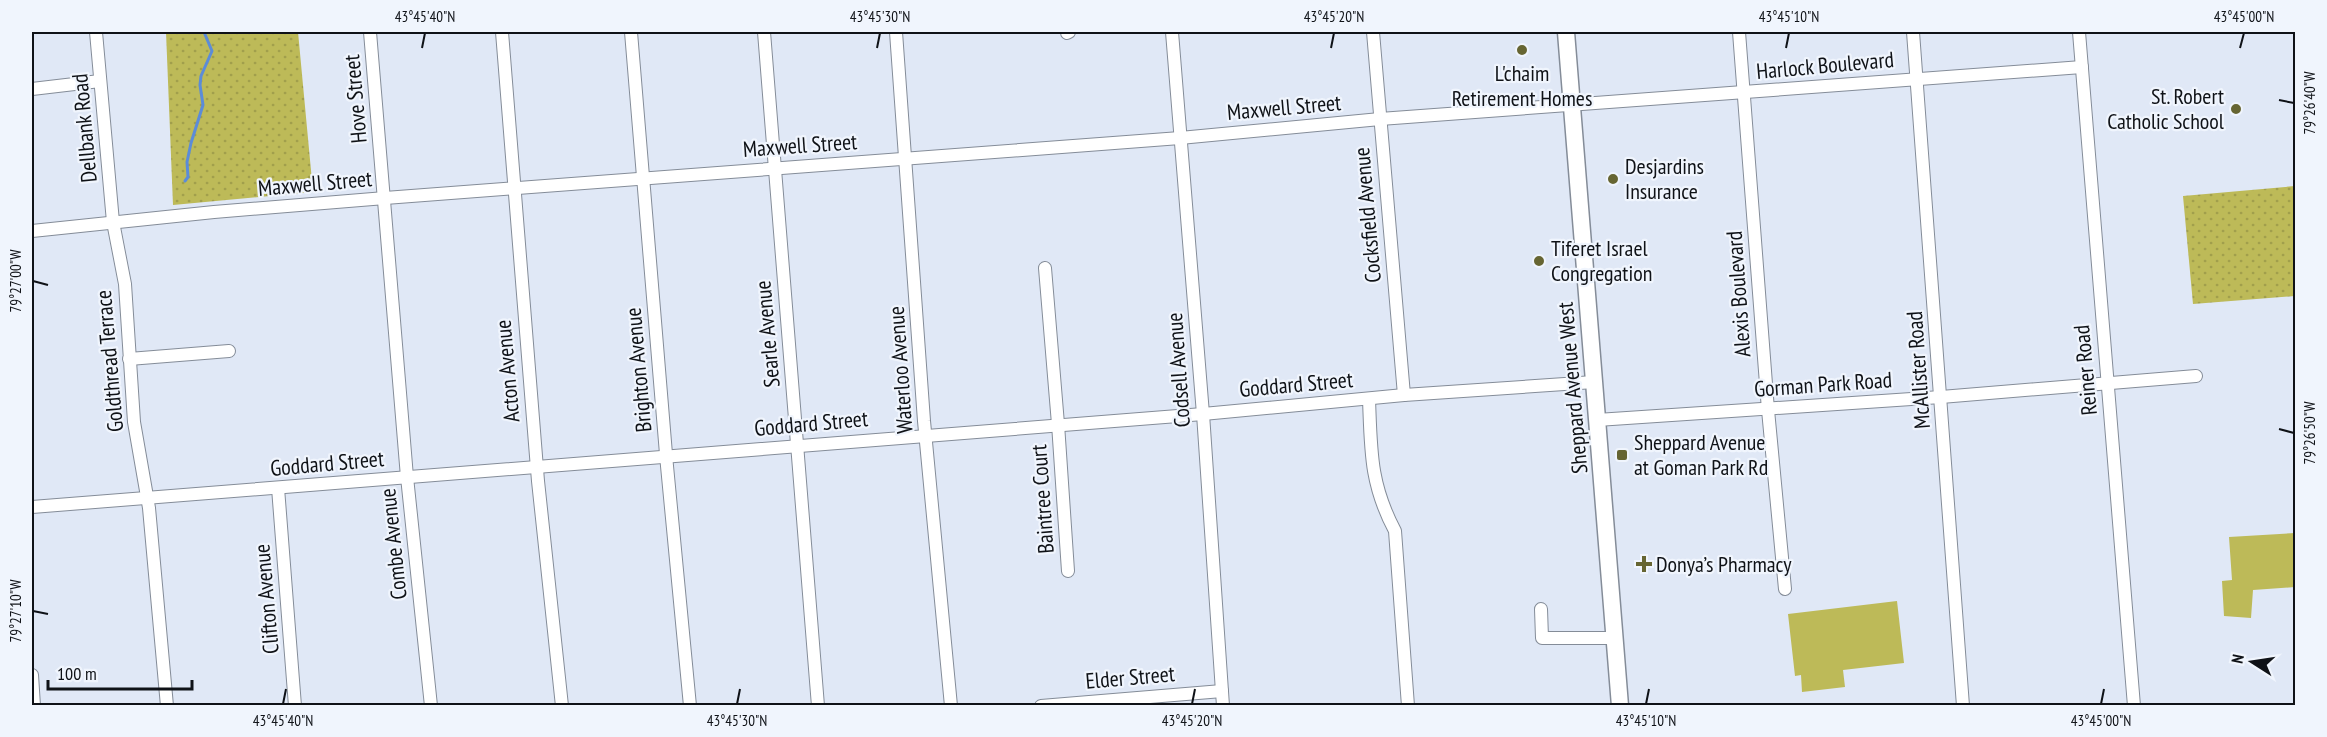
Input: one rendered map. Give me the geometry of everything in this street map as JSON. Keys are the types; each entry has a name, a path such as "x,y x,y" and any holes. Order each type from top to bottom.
{"main road":[{"name":"Sheppard Avenue West","path":"1566,32 1620,705"}],"street":[{"name":"Dellbank Road","path":"96,32 113,222"},
{"name":"Hove Street","path":"370,32 385,198"},
{"name":"Acton Avenue","path":"502,32 537,466 562,705"},
{"name":"Brighton Avenue","path":"631,32 666,456 690,705"},
{"name":"Searle Avenue","path":"764,32 818,705"},
{"name":"Waterloo Avenue","path":"896,32 926,435 951,705"},
{"name":"Codsell Avenue","path":"1172,32 1203,414 1223,705"},
{"name":"Cocksfield Avenue","path":"1373,32 1404,396"},
{"name":"Alexis Boulevard","path":"1739,32 1768,410 1785,589"},
{"name":"McAllister Road","path":"1913,32 1963,705"},
{"name":"Reiner Road","path":"2079,32 2134,705"},
{"name":"Harlock Boulevard","path":"1572,107 1917,78 2082,67"},
{"path":"32,89 100,81"},
{"name":"Maxwell Street","path":"32,231 385,198 1180,138 1380,119 1572,107"},
{"name":"Combe Avenue","path":"385,198 407,477 431,705"},
{"name":"Goldthread Terrace","path":"113,222 124,284 137,444 147,497 167,705"},
{"name":"Baintree Court","path":"1045,268 1068,571"},
{"path":"129,359 230,351"},
{"name":"Gorman Park Road","path":"1597,420 1768,410 2196,376"},
{"name":"Goddard Street","path":"32,507 1594,382"},
{"path":"1369,399 1372,465 1382,507 1395,531 1408,705"},
{"name":"Clifton Avenue","path":"278,488 295,705"},
{"path":"1541,609 1542,638 1615,638"},
{"path":"32,675 34,705"},
{"name":"Elder Street","path":"1041,705 1222,691"}],"shaded area":[{"path":"166,32 298,32 313,192 173,205"},
{"path":"2295,186 2295,296 2193,304 2183,196"},
{"path":"2295,533 2295,587 2253,590 2251,618 2224,616 2222,581 2232,580 2229,537"},
{"path":"1897,601 1904,663 1843,670 1845,687 1802,692 1801,675 1795,676 1788,614"}],"waterway":[{"path":"185,181 188,177 187,162 191,143 203,105 201,76 212,51 204,32"}],"place":[{"name":"L'chaim Retirement Homes","path":"1522,50"},
{"name":"St. Robert Catholic School","path":"2236,109"},
{"name":"Desjardins Insurance","path":"1613,179"},
{"name":"Tiferet Israel Congregation","path":"1539,261"},
{"name":"Sheppard Avenue at Goman Park Rd","path":"1622,455"},
{"name":"Donya’s Pharmacy","path":"1644,564"}]}
